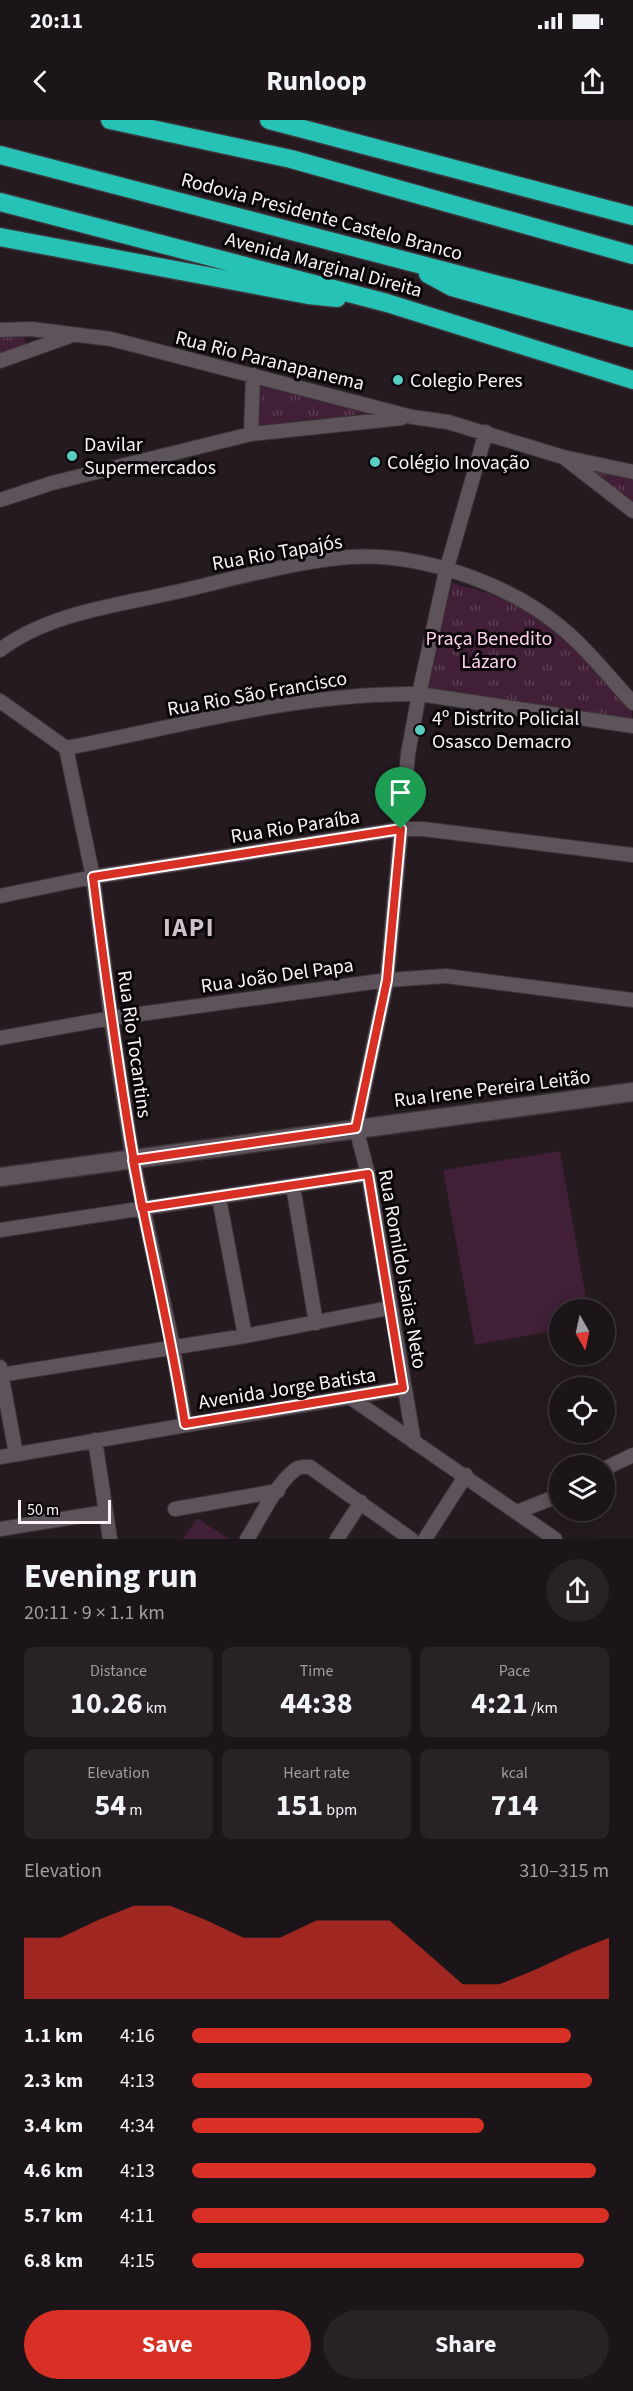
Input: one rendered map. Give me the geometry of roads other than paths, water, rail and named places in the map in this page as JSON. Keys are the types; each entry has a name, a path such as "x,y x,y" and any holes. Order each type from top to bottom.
{"highway":[{"path":"110,120 291,159 633,255"},
{"path":"269,120 633,216"},
{"path":"289,120 312,131"},
{"name":"Rodovia Presidente Castelo Branco","path":"0,155 633,320"},
{"name":"Avenida Marginal Direita","path":"0,202 387,303 633,380"},
{"path":"0,237 308,296 387,303"},
{"path":"406,261 452,287 633,338"}],"street":[{"name":"Rua Rio Paranapanema","path":"0,330 31,329 111,339 412,417 486,432 563,457 633,472"},
{"path":"0,361 75,334"},
{"path":"251,434 253,375"},
{"path":"0,500 52,483 251,434 412,417"},
{"name":"Rua Romildo Isaias Neto","path":"414,1442 389,1308 368,1174 356,1128 387,980 408,754 419,694 446,571 486,432"},
{"path":"563,457 633,511"},
{"name":"Rua Rio Tapajós","path":"0,650 55,621 311,562 352,557 400,559 483,581 530,605 559,626 633,703"},
{"name":"Rua Rio São Francisco","path":"66,748 328,698 419,694 633,726"},
{"path":"0,701 66,748"},
{"name":"Rua Rio Tocantins","path":"66,748 93,877 111,1018 133,1160 173,1347 185,1424"},
{"name":"Rua Rio Paraíba","path":"0,896 93,877 401,829 633,855"},
{"name":"Rua João Del Papa","path":"0,1038 111,1018 387,980 446,976 633,1000"},
{"name":"Rua Irene Pereira Leitão","path":"0,1177 633,1092"},
{"path":"0,1230 368,1174"},
{"path":"292,1186 316,1323"},
{"path":"219,1197 245,1336"},
{"path":"16,1454 1,1372 245,1336 389,1308"},
{"name":"Avenida Jorge Batista","path":"0,1457 403,1388"},
{"path":"351,1398 466,1475 555,1539"},
{"path":"94,1440 110,1539"},
{"path":"615,1464 633,1455"},
{"path":"247,1539 278,1491 296,1469 310,1467 411,1539"},
{"path":"425,1539 466,1475"},
{"path":"175,1509 278,1491"},
{"path":"517,1512 549,1499"},
{"path":"337,1539 361,1502"},
{"path":"532,1523 549,1506"},
{"path":"0,1529 106,1512"}],"place":[{"name":"Colegio Peres","path":"398,380"},
{"name":"Davilar Supermercados","path":"72,456"},
{"name":"Colégio Inovação","path":"375,462"},
{"name":"4º Distrito Policial Osasco Demacro","path":"420,730"}],"district":[{"name":"IAPI","path":"189,927"}],"park label":[{"name":"Praça Benedito Lázaro","path":"489,650"}]}
